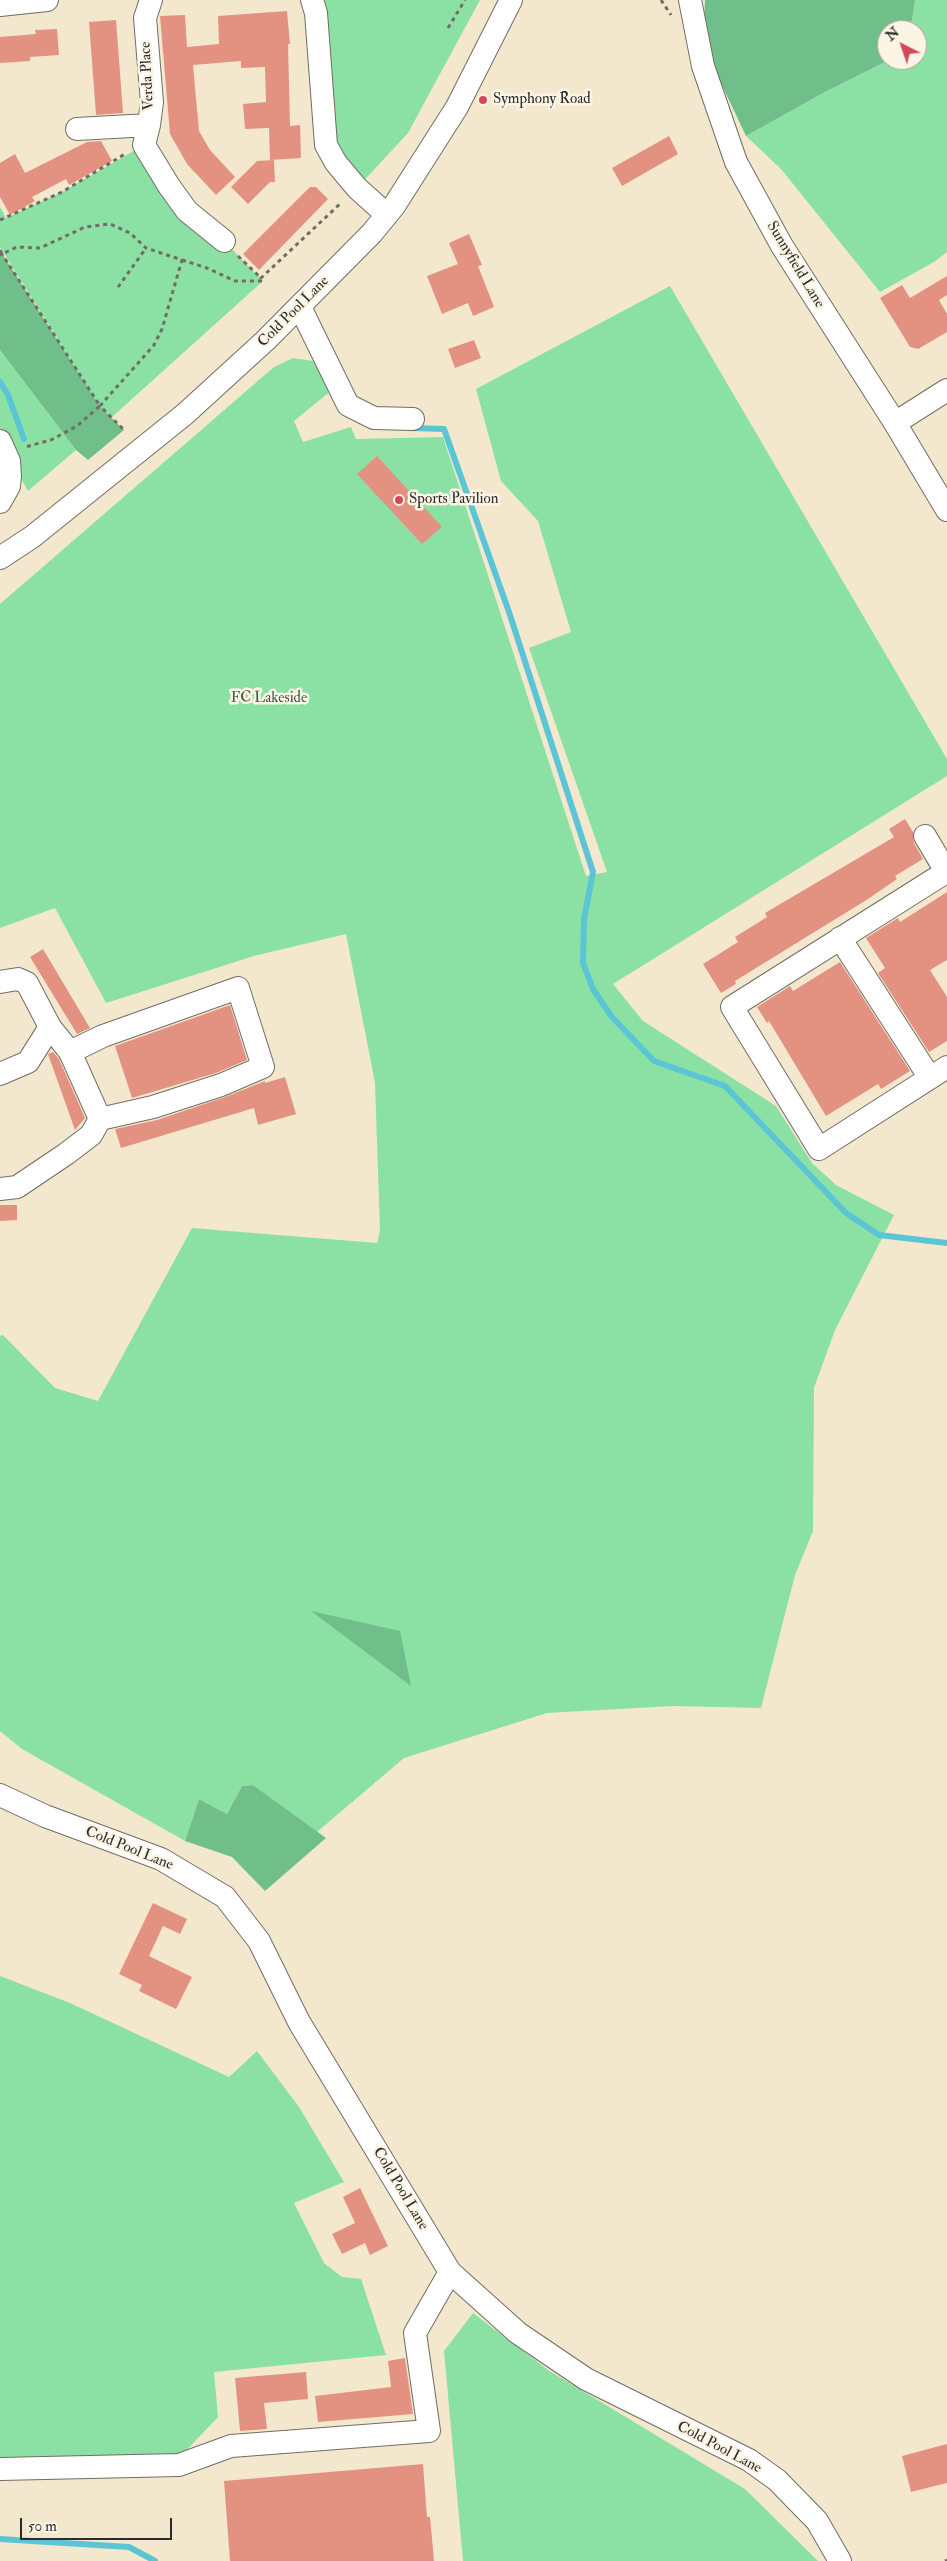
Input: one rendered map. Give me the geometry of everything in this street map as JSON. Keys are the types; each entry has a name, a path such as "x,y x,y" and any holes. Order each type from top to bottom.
{"street":[{"path":"0,4 47,0"},
{"name":"Verda Place","path":"147,135 152,102 145,18 151,0"},
{"path":"312,0 316,13 326,145 336,163 357,188 387,215"},
{"name":"Cold Pool Lane","path":"0,558 32,537 185,414 300,308 387,215 457,107 511,0"},
{"name":"Sunnyfield Lane","path":"690,0 703,66 736,162 782,246 895,423 947,510"},
{"path":"77,129 147,135 169,186 187,211 224,242"},
{"path":"300,308 348,405 374,418 413,420"},
{"path":"895,423 947,390"},
{"path":"0,502 9,486 10,476 3,447"},
{"path":"840,938 938,1073 819,1149 732,1007 840,938 947,872 925,836"},
{"path":"0,982 18,979 27,983 50,1027 70,1052 100,1119"},
{"path":"0,1189 16,1187 66,1154 91,1135 100,1119 153,1107 221,1085 263,1067 238,988 103,1036 70,1052"},
{"path":"0,1074 28,1062 50,1027"},
{"name":"Cold Pool Lane","path":"0,1795 45,1816 161,1859 225,1896 259,1941 299,2022 450,2272 518,2333 586,2378 748,2460 777,2480 817,2521 840,2561"},
{"path":"0,2469 179,2465 231,2446 429,2431 416,2333 450,2272"}],"path":[{"path":"448,28 465,0"},
{"path":"0,220 62,192 147,135"},
{"path":"260,278 357,188"},
{"path":"1,254 17,247 32,248 49,245 84,227 102,223 120,227 146,248 207,268 235,281 263,281 224,242"},
{"path":"118,287 146,248"},
{"path":"0,250 100,406 124,430"},
{"path":"3,447 51,440 77,426 100,406 154,345 162,329 182,260"}],"green space":[{"path":"324,0 480,0 408,133 357,188 336,163 316,13"},
{"path":"705,0 915,0 912,20 877,20 877,66 825,92 746,136 703,45"},
{"path":"915,0 947,0 947,252 934,262 880,292 781,169 746,136 825,92 877,66 877,70 927,70 927,20 912,20"},
{"path":"144,145 224,241 263,281 112,417 100,406 0,247 0,207 6,218 62,192"},
{"path":"0,250 100,406 124,430 88,460 76,450 0,350"},
{"name":"FC Lakeside","path":"670,286 947,759 947,776 613,984 643,1021 776,1106 812,1163 836,1185 894,1215 835,1330 814,1388 813,1531 795,1575 761,1708 673,1706 547,1713 404,1758 317,1832 253,1785 242,1786 227,1814 199,1799 185,1841 22,1749 0,1731 0,1336 3,1335 55,1388 98,1401 192,1228 377,1243 380,1231 375,1083 346,934 254,956 106,1003 55,908 0,928 0,604 274,367 293,358 313,361 332,390 294,421 303,442 351,427 356,439 443,437 586,876 607,872 529,648 571,632 538,521 501,481 476,389"},
{"path":"0,350 76,450 28,491 0,441"},
{"path":"311,1611 400,1631 411,1686"},
{"path":"253,1785 326,1838 265,1891 232,1857 185,1841 199,1799 227,1814 242,1786"},
{"path":"0,1976 70,2003 229,2077 257,2051 299,2107 344,2182 294,2203 324,2263 342,2277 361,2279 386,2355 214,2372 218,2417 181,2456 0,2461"},
{"path":"473,2313 548,2370 745,2489 818,2561 463,2561 444,2351"}],"building":[{"path":"287,11 290,44 288,44 290,126 300,125 301,158 270,160 269,128 245,129 243,104 266,102 265,67 241,68 241,61 193,65 199,131 210,150 235,177 216,195 187,164 170,134 160,16 185,15 187,47 219,44 218,16"},
{"path":"116,20 123,113 96,115 89,22"},
{"path":"57,29 59,55 30,57 30,61 0,63 0,37 36,34 35,30"},
{"path":"669,136 678,154 622,186 612,168"},
{"path":"101,141 112,161 69,185 66,179 32,197 35,201 10,215 0,197 0,163 15,154 25,173 87,142"},
{"path":"274,160 275,182 270,182 248,204 231,187 257,161"},
{"path":"310,187 316,187 328,199 259,270 243,254"},
{"path":"469,234 482,265 478,266 494,307 473,316 468,303 442,314 427,276 458,264 449,243"},
{"path":"947,276 947,295 939,300 947,314 947,332 918,349 910,347 880,298 902,285 910,298"},
{"path":"474,340 481,358 455,368 448,349"},
{"name":"Sports Pavilion","path":"377,456 442,527 422,544 357,474"},
{"path":"905,819 913,832 914,843 923,859 895,876 897,879 868,899 735,981 736,984 721,993 703,964 738,942 735,937 767,917 765,913 894,837 889,829"},
{"path":"947,892 947,960 930,970 947,997 947,1041 929,1052 878,973 885,968 866,938 898,918 900,922"},
{"path":"43,949 90,1028 77,1034 30,957"},
{"path":"840,962 910,1071 881,1089 878,1084 826,1116 769,1021 767,1023 757,1007 790,986 793,991"},
{"path":"230,1005 247,1060 216,1073 132,1098 115,1046"},
{"path":"53,1052 59,1059 85,1118 75,1130 48,1054"},
{"path":"285,1077 296,1114 258,1125 254,1108 121,1148 115,1129 157,1120 265,1081 265,1083"},
{"path":"0,1205 17,1205 17,1220 0,1221"},
{"path":"153,1903 187,1919 180,1934 163,1926 149,1956 192,1977 176,2009 139,1991 142,1985 119,1974"},
{"path":"360,2188 388,2246 370,2255 365,2243 342,2254 332,2234 355,2223 343,2197"},
{"path":"405,2358 413,2414 318,2422 315,2396 391,2387 388,2361"},
{"path":"306,2372 308,2399 264,2403 267,2429 240,2431 235,2378"},
{"path":"947,2444 947,2483 911,2492 902,2456"},
{"path":"423,2464 427,2517 430,2517 434,2561 230,2561 224,2481"}],"waterway":[{"path":"0,382 8,395 24,439"},
{"path":"411,428 444,429 509,612 593,872 584,919 583,963 593,989 611,1016 654,1061 725,1086 846,1213 879,1235 947,1243"},
{"path":"0,2539 129,2547 155,2561"}],"place":[{"name":"Symphony Road","path":"483,100"},
{"name":"Sports Pavilion","path":"399,500"}]}
